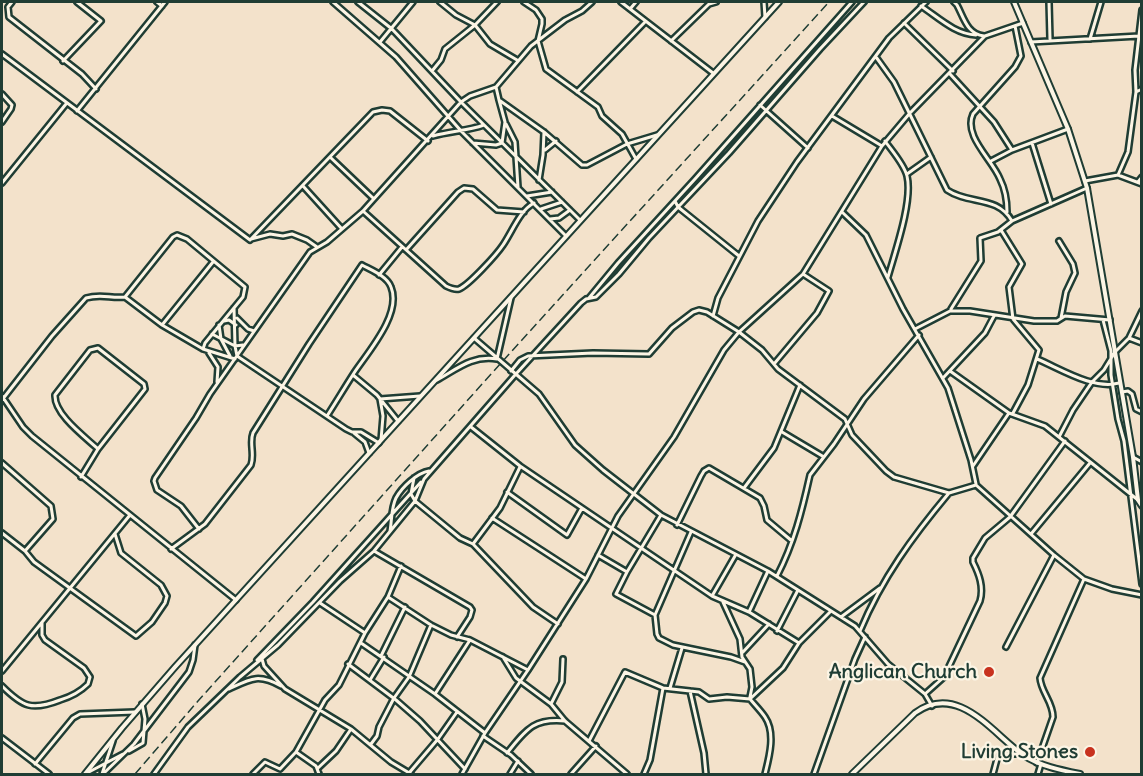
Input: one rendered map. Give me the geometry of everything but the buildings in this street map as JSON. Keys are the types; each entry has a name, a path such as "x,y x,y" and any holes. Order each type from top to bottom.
{"street":[{"path":"12,2 8,7 9,17 82,74 96,88"},
{"path":"63,61 100,21 77,2"},
{"path":"157,2 162,6"},
{"path":"77,111 165,2"},
{"path":"333,2 380,42 413,75 462,132 566,236"},
{"path":"358,2 392,29 461,102 580,220"},
{"path":"380,42 413,2"},
{"path":"440,2 456,15 475,25 490,44 517,60"},
{"path":"432,71 441,60 445,49 475,25 497,2"},
{"path":"524,2 536,10 542,19 538,41 544,66 549,73 598,107 602,116 622,134 636,159"},
{"path":"199,530 181,506 157,490 154,481 236,357 310,252 343,230 363,211 461,102 470,96 496,87 531,46 592,2"},
{"path":"621,2 713,73"},
{"path":"630,9 636,2"},
{"path":"671,41 709,4 716,2"},
{"path":"764,2 765,18"},
{"path":"85,774 135,712 195,645 779,2"},
{"path":"254,665 411,494 533,355 581,303 589,298 852,2"},
{"path":"589,298 594,298 602,292 864,2"},
{"path":"713,315 718,298 758,221 808,148 889,38 926,2"},
{"path":"956,2 970,31 976,35"},
{"path":"1014,2 1068,129 1087,188 1133,457 1138,500"},
{"path":"1049,2 1050,39"},
{"path":"1090,39 1101,2"},
{"path":"921,6 955,30 966,34 985,36 1023,23"},
{"path":"1118,175 1128,152 1136,92 1135,70 1142,9"},
{"path":"577,92 646,22"},
{"path":"904,23 952,72 1012,150"},
{"path":"1012,221 1007,212 1007,198 1000,179 970,127 973,114 1020,60 1015,26"},
{"path":"462,774 484,735 586,579 611,528 674,437 721,354 739,332 803,274 885,141 985,36"},
{"path":"1031,42 1050,39 1138,36"},
{"path":"2,54 250,240"},
{"path":"876,57 894,82 943,183 950,192 961,197 984,201 1007,212"},
{"path":"496,87 506,122 514,137 518,187"},
{"path":"1136,92 1142,89"},
{"path":"2,94 12,105 12,109 2,122"},
{"path":"499,100 556,141 582,165 587,165 627,144 657,135"},
{"path":"2,183 66,104"},
{"path":"760,105 808,148"},
{"path":"250,240 368,117 378,110 390,111 428,141"},
{"path":"832,116 882,146"},
{"path":"502,143 506,122"},
{"path":"432,136 445,132 462,132 484,125"},
{"path":"990,161 1012,150 1068,129"},
{"path":"539,180 544,151 544,132"},
{"path":"544,151 556,141"},
{"path":"885,141 907,174 906,209 888,279"},
{"path":"1032,142 1052,204"},
{"path":"473,143 496,145 502,143"},
{"path":"330,157 373,198"},
{"path":"907,174 931,157"},
{"path":"1085,181 1118,175 1140,183 1142,177"},
{"path":"303,186 343,230"},
{"path":"379,275 464,188 473,189 497,210 524,212"},
{"path":"915,329 950,310 958,302 981,261 979,239 1001,230 1012,221 1087,188"},
{"path":"527,196 552,192"},
{"path":"675,201 678,207 739,256"},
{"path":"540,209 562,202"},
{"path":"363,211 446,286 459,289 501,247 524,212 534,203"},
{"path":"549,219 559,218 570,210"},
{"path":"842,212 866,235 943,378 956,410 973,466 976,485 1010,517 1084,579 1142,596"},
{"path":"973,466 1028,385 1039,350 1013,319 1009,287 1022,264 1001,230"},
{"path":"250,240 270,234 283,236 292,234 307,240 317,248"},
{"path":"217,385 218,368 205,350 205,343 243,297 245,287 187,239 177,235 125,297 105,295 87,298 52,336 2,398 23,427 81,477 236,600"},
{"path":"1059,241 1076,273 1066,292 1061,318"},
{"path":"162,325 213,262"},
{"path":"171,549 199,530 251,465 252,437 360,265 379,275 392,288 391,309 381,335 327,416"},
{"path":"774,364 817,313 829,291 803,274"},
{"path":"497,359 511,296"},
{"path":"125,297 162,325 205,350 236,357 352,432 365,442 369,453"},
{"path":"234,308 236,357"},
{"path":"511,371 524,356 593,353 640,356 649,354 672,328 699,310 713,315 739,332 762,350 778,369 845,419 852,435 879,465 894,477 949,493 976,485"},
{"path":"950,310 1034,321 1057,321 1065,316 1110,320"},
{"path":"1059,437 1073,410 1092,382 1129,338 1142,311"},
{"path":"229,314 254,331"},
{"path":"943,378 985,333 994,316"},
{"path":"223,321 229,320 236,325"},
{"path":"1103,320 1111,360 1118,419 1124,441 1142,584"},
{"path":"219,326 221,339 230,356"},
{"path":"212,334 235,346 245,345"},
{"path":"777,576 804,506 810,475 864,399 919,335"},
{"path":"474,338 539,394 575,445 661,515 777,576 841,617 860,631 888,664 925,694 932,706"},
{"path":"1129,338 1142,344"},
{"path":"81,477 98,449 145,391 145,387 94,347 55,395 54,400 58,410 98,449"},
{"path":"435,381 456,367 472,360 497,359"},
{"path":"1037,359 1092,382 1113,385 1119,383"},
{"path":"950,371 1011,413 1045,426 1130,493 1142,506"},
{"path":"353,375 380,399 398,421"},
{"path":"744,488 774,448 800,385"},
{"path":"1122,392 1128,391 1132,394 1136,408 1142,412"},
{"path":"380,399 422,396"},
{"path":"380,399 383,416 380,441"},
{"path":"470,427 520,466 712,596 749,612 799,643"},
{"path":"352,432 361,432 380,441"},
{"path":"782,432 824,457"},
{"path":"925,694 944,677 980,601 982,593 973,558 985,538 1010,517 1065,441"},
{"path":"1133,457 1142,462"},
{"path":"2,463 53,509 53,519 25,551"},
{"path":"1031,534 1090,463"},
{"path":"473,544 492,518 520,466"},
{"path":"677,525 701,476 707,469 760,498 767,520 792,542"},
{"path":"389,532 397,497 414,478 423,472 431,471"},
{"path":"414,478 411,494 415,501 460,538 473,544 533,607 558,624"},
{"path":"153,774 188,727 261,658 278,645 340,581 374,551 415,501 424,479"},
{"path":"507,492 567,535 582,508"},
{"path":"860,631 881,588 911,539 949,493"},
{"path":"2,671 130,515"},
{"path":"655,615 616,594 640,548 661,515"},
{"path":"492,518 586,579"},
{"path":"691,532 655,615 657,634 660,638 682,648 731,657 745,662"},
{"path":"2,533 25,551 30,559 69,588 134,635 140,634 152,622 166,601 164,587 124,557 118,548 115,534"},
{"path":"374,551 464,602 472,610 457,637"},
{"path":"598,555 627,572"},
{"path":"712,596 735,555"},
{"path":"1006,647 1054,555"},
{"path":"253,774 265,762 280,769 296,752 319,710 339,685 365,633 388,597 401,566"},
{"path":"749,612 768,571"},
{"path":"1038,774 1053,717 1053,709 1041,687 1040,678 1084,579"},
{"path":"841,617 881,588"},
{"path":"777,631 798,590"},
{"path":"388,597 431,625 457,637 470,640 528,670"},
{"path":"722,601 740,639 742,654 750,669 752,687 750,699"},
{"path":"320,603 365,633"},
{"path":"370,680 405,607"},
{"path":"750,699 783,668 799,643 830,612"},
{"path":"2,686 16,699 41,707 67,698 88,684 90,677 85,670 45,640 42,635 42,623"},
{"path":"742,654 769,624"},
{"path":"371,744 394,698 409,677 431,625"},
{"path":"814,774 865,637"},
{"path":"435,694 470,640"},
{"path":"361,643 435,694 531,774"},
{"path":"103,774 125,753 189,672 195,645"},
{"path":"670,688 682,648"},
{"path":"503,657 519,681 551,704 565,721 627,774"},
{"path":"261,658 264,666 285,689"},
{"path":"551,704 562,682 563,659"},
{"path":"348,664 394,698 466,769"},
{"path":"589,741 625,672 663,688 699,692 709,699 727,697 750,699 766,718 770,727 769,758 765,774"},
{"path":"225,691 248,679 263,678 351,729 391,762 410,774 457,712"},
{"path":"644,774 650,760 663,688"},
{"path":"690,691 704,753 706,774"},
{"path":"85,774 143,743 145,718 142,705"},
{"path":"852,774 919,710 932,706 957,705 982,719 1022,754 1039,764 1080,774"},
{"path":"35,764 73,718 80,714 135,712"},
{"path":"507,753 530,727 540,721 565,721"},
{"path":"318,768 336,751 351,729"},
{"path":"103,774 115,736"},
{"path":"2,738 49,774"},
{"path":"571,774 596,746"},
{"path":"296,752 318,768 319,774"},
{"path":"993,774 997,759 1001,754 1022,754"},
{"path":"510,774 518,761"}],"railway":[{"path":"135,774 501,363 829,2"}],"place":[{"name":"Anglican Church","path":"989,672"},
{"name":"Living Stones","path":"1090,752"}]}
